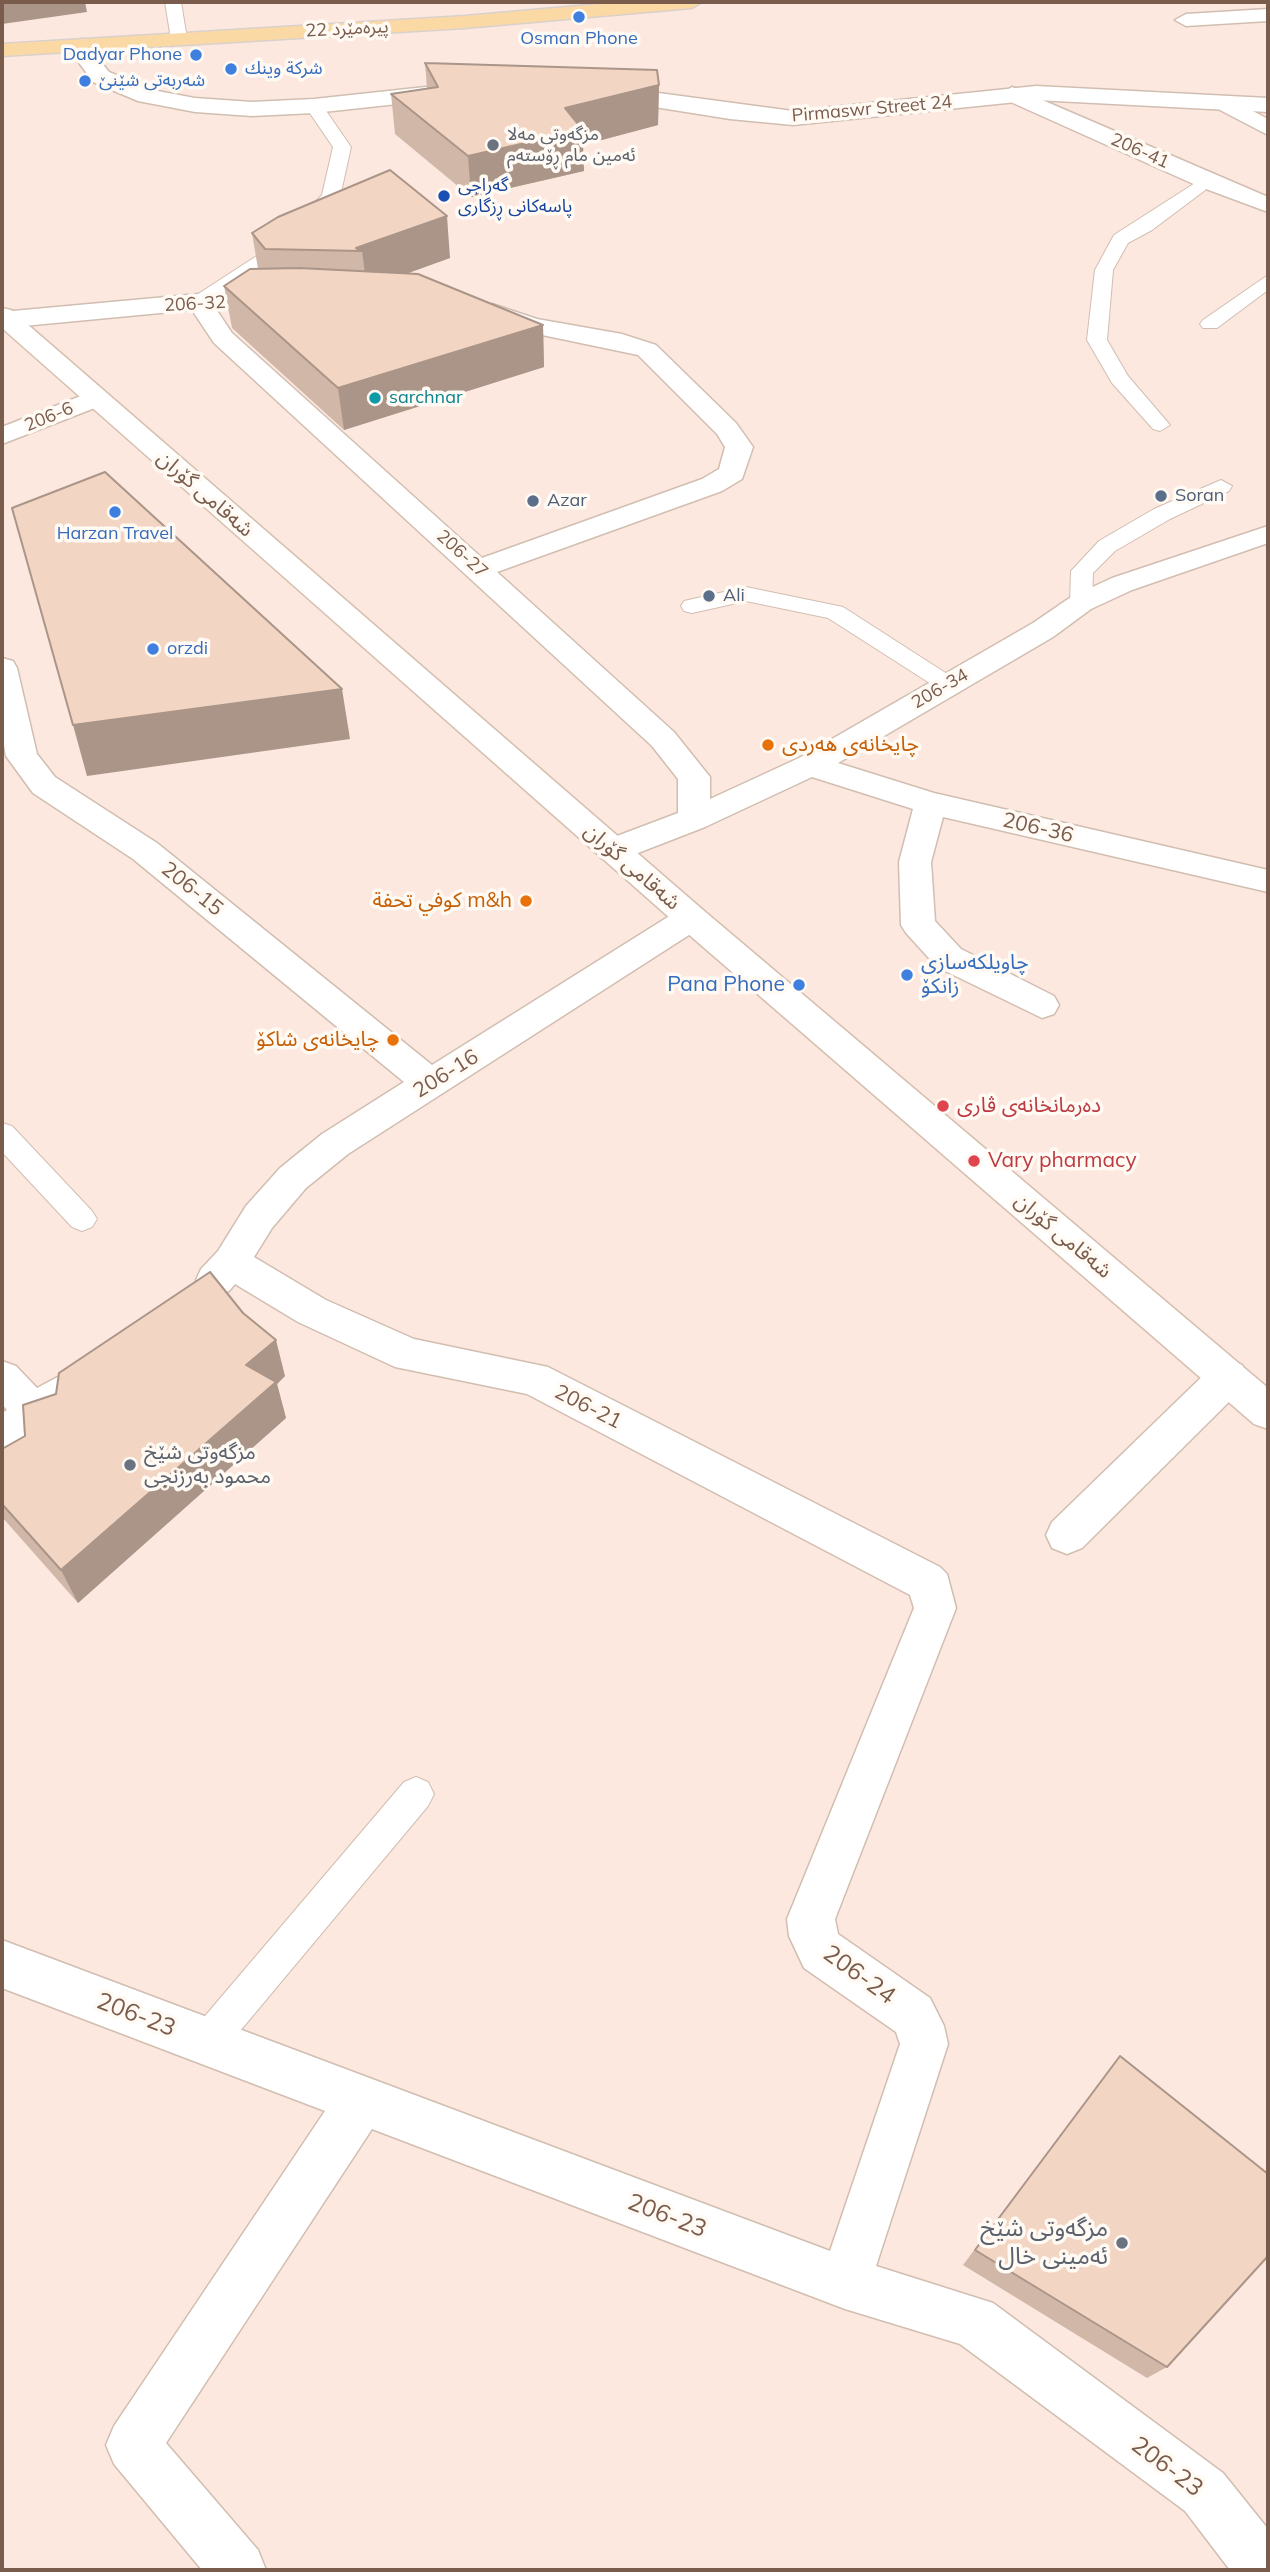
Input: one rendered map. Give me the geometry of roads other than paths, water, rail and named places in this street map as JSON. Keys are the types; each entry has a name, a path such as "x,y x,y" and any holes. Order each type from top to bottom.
{"main road":[{"name":"22 پیرەمێرد","path":"2,50 465,22 602,6 692,2"}],"street":[{"path":"1185,20 1268,15"},
{"path":"82,45 83,53 101,77 146,96 195,105 252,109 314,106 471,90"},
{"name":"Pirmaswr Street 24","path":"580,91 793,118 931,106 1012,94 1268,105"},
{"name":"206-41","path":"1012,94 1206,181 1268,205"},
{"path":"1228,105 1268,128"},
{"name":"206-32","path":"3,318 199,302 305,300"},
{"name":"206-27","path":"199,302 223,338 663,738 694,777 694,819"},
{"path":"470,308 502,313 532,326 622,342 647,351 727,429 739,447 732,473 712,485 479,569"},
{"name":"شەقامی گۆران","path":"3,318 691,919 1268,1412"},
{"name":"206-6","path":"2,436 96,398"},
{"name":"206-34","path":"613,850 694,819 810,765 1043,630 1082,603 1122,584 1268,534"},
{"name":"206-15","path":"2,668 22,756 44,785 145,851 431,1084"},
{"name":"206-36","path":"810,765 930,803 1268,881"},
{"path":"930,803 915,862 918,925 949,958 1042,1005"},
{"name":"206-16","path":"190,1303 231,1262 259,1217 293,1178 335,1144 691,919"},
{"name":"206-21","path":"231,1262 312,1311 409,1355 534,1379 925,1581 932,1588"},
{"path":"2,1436 90,1373"},
{"path":"1067,1535 1228,1377"},
{"path":"2,1378 34,1411"},
{"name":"206-24","path":"845,2283 924,2044 920,2025 913,2015 821,1951 813,1936 811,1919 935,1608 932,1588"},
{"name":"206-23","path":"2,1964 845,2283 974,2322 1204,2492 1265,2570"},
{"path":"238,2570 133,2445 361,2101"}],"lane":[{"path":"173,2 179,38"},
{"path":"199,302 279,250 331,197 342,147 314,106"},
{"path":"1160,425 1119,379 1097,340 1104,270 1121,239 1144,226 1206,181"},
{"path":"1210,324 1268,281"},
{"path":"1082,603 1082,571 1107,547 1161,514 1220,486"},
{"path":"692,606 746,594 835,612 947,684"},
{"path":"2,1134 82,1219"},
{"path":"206,2042 416,1794"}],"place":[{"name":"Osman Phone","path":"579,17"},
{"name":"Dadyar Phone","path":"196,55"},
{"name":"شرکة وينك","path":"231,69"},
{"name":"شەربەتی شێنێ","path":"85,81"},
{"name":"مزگەوتی مەلا ئەمین مام ڕۆستەم","path":"493,145"},
{"name":"گەراجی پاسەکانی ڕزگاری","path":"444,196"},
{"name":"sarchnar","path":"375,398"},
{"name":"Soran","path":"1161,496"},
{"name":"Azar","path":"533,501"},
{"name":"Harzan Travel","path":"115,512"},
{"name":"Ali","path":"709,596"},
{"name":"orzdi","path":"153,649"},
{"name":"چایخانەی هەردی","path":"768,745"},
{"name":"كوفي تحفة m&h","path":"526,901"},
{"name":"چاویلكە‌سازی زانكۆ","path":"907,975"},
{"name":"Pana Phone","path":"799,985"},
{"name":"چایخانەی شاکۆ","path":"393,1040"},
{"name":"دەرمانخانەی ڤاری","path":"943,1106"},
{"name":"Vary pharmacy","path":"974,1161"},
{"name":"مزگەوتی شێخ محمود بەرزنجی","path":"130,1465"},
{"name":"مزگەوتی شێخ ئەمینی خال","path":"1122,2243"}]}
